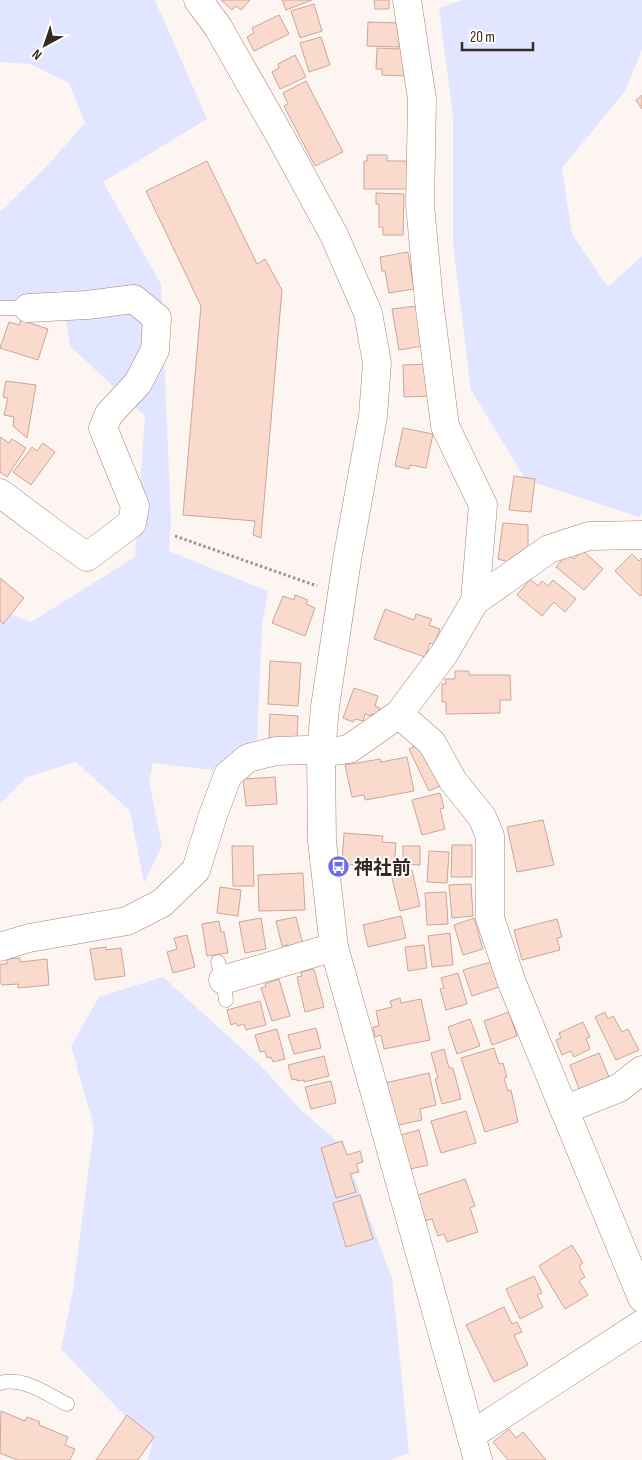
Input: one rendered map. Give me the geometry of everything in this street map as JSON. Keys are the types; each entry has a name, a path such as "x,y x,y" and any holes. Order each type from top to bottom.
{"street":[{"path":"198,0 218,27 284,142 334,235 368,313 377,363 373,416 342,594 325,707 321,753 322,841 334,947 475,1447 642,1324"},
{"path":"407,0 422,98 420,205 429,301 445,426 483,505 475,601"},
{"path":"0,492 88,557 132,523 135,506 103,428 109,414 138,383 155,350 157,318 134,299 28,308"},
{"path":"0,947 30,938 127,921 162,903 196,870 228,775 248,758 276,751 306,750 321,753 349,749 399,714 444,654 475,601 549,549 589,536 642,535"},
{"path":"399,714 432,742 453,781 482,817 490,836 490,918 512,982 642,1298"},
{"path":"222,981 334,947"},
{"path":"564,1110 619,1088 642,1070"}],"lane":[{"path":"0,308 28,308"},
{"path":"0,1383 5,1381 27,1384 67,1404"}],"path":[{"path":"175,536 342,594"}],"shaded area":[{"path":"0,0 155,0 207,119 103,182 161,284 171,520 169,551 268,591 262,625 257,742 212,770 153,763 149,781 162,846 144,883 130,811 76,762 27,777 0,804 0,610 31,622 135,557 145,416 70,346 62,290 0,305 0,212 47,166 85,123 69,83 30,64 0,62"},
{"path":"462,0 642,0 642,50 625,91 562,168 572,234 608,287 642,256 642,514 639,517 526,480 471,390 453,244 453,116 439,8"},
{"path":"163,977 261,1066 300,1109 343,1147 392,1278 409,1453 391,1460 148,1460 152,1444 61,1349 73,1290 94,1127 71,1046 99,997"}],"building":[{"path":"221,0 250,0 241,10 236,6 232,10"},
{"path":"282,0 312,0 286,10"},
{"path":"374,0 389,0 389,9 375,9"},
{"path":"314,4 322,31 300,38 291,11"},
{"path":"279,15 289,34 254,51 247,37 254,33 252,28"},
{"path":"368,22 400,23 399,47 367,46"},
{"path":"321,37 330,65 309,72 300,43"},
{"path":"377,48 403,49 406,76 382,75 382,69 376,69"},
{"path":"295,55 306,77 280,89 272,72 279,68 278,64"},
{"path":"306,81 343,152 315,166 284,106 288,104 283,93"},
{"path":"642,95 642,109 636,100"},
{"path":"367,155 387,155 387,161 411,161 412,189 364,189 364,161 367,161"},
{"path":"207,161 257,264 265,259 282,290 261,538 253,535 255,521 183,515 201,306 146,191"},
{"path":"376,193 404,194 403,235 383,235 383,227 379,227 379,204 376,204"},
{"path":"408,252 414,289 389,293 380,257"},
{"path":"416,306 423,346 399,350 392,309"},
{"path":"21,320 48,329 38,360 0,348 9,322 19,325"},
{"path":"430,364 431,396 404,397 403,365"},
{"path":"6,381 36,385 27,438 13,426 14,417 4,415 8,398 3,397"},
{"path":"403,428 433,434 426,468 410,465 409,469 395,466"},
{"path":"0,437 9,443 12,439 26,448 7,477 0,472"},
{"path":"43,443 55,452 31,485 13,472 32,447 37,451"},
{"path":"514,476 535,479 531,512 509,510"},
{"path":"503,523 528,525 528,548 509,562 498,559"},
{"path":"582,550 603,569 584,590 556,567 567,554 574,559"},
{"path":"632,554 639,561 642,558 642,595 640,596 615,571"},
{"path":"0,578 24,598 3,624 0,621"},
{"path":"530,579 538,586 542,581 548,586 553,580 576,599 565,612 554,602 542,616 517,595"},
{"path":"295,595 308,600 306,604 315,608 305,636 272,623 283,596 294,600"},
{"path":"385,609 414,620 416,614 432,619 429,625 440,629 434,645 430,643 425,657 374,639"},
{"path":"270,661 301,663 298,706 268,704"},
{"path":"455,671 469,671 469,675 510,675 511,700 500,700 500,713 446,714 446,702 442,702 442,684 446,684 445,679 455,679"},
{"path":"354,688 378,696 375,706 380,708 377,716 365,714 363,721 355,719 353,722 343,718"},
{"path":"270,714 298,716 297,739 269,738"},
{"path":"422,742 442,785 429,791 409,749"},
{"path":"407,757 414,791 365,800 364,795 352,797 345,765 380,759 381,762"},
{"path":"275,777 277,804 246,806 243,779"},
{"path":"440,793 444,808 440,809 445,829 422,835 412,800"},
{"path":"543,820 554,865 517,872 507,827"},
{"path":"344,833 383,836 382,842 396,843 394,868 342,864"},
{"path":"452,845 472,845 472,877 451,877"},
{"path":"232,846 253,846 254,886 233,886"},
{"path":"403,846 420,846 420,865 403,864"},
{"path":"429,851 449,852 447,883 427,882"},
{"path":"412,870 420,906 400,911 391,874"},
{"path":"303,873 305,910 259,911 258,875"},
{"path":"471,884 473,916 452,918 449,885"},
{"path":"220,887 241,890 238,916 217,913"},
{"path":"446,892 448,924 427,925 425,893"},
{"path":"401,916 406,938 368,947 363,925"},
{"path":"296,917 303,945 289,948 288,945 282,946 276,921"},
{"path":"261,918 266,949 245,953 239,922"},
{"path":"474,918 483,949 463,955 454,925"},
{"path":"557,919 562,937 557,938 560,950 522,960 514,930"},
{"path":"219,921 221,932 224,932 228,953 207,956 202,924"},
{"path":"450,933 453,965 432,967 428,936"},
{"path":"187,935 195,967 173,973 167,952 177,949 174,938"},
{"path":"424,945 427,968 408,971 405,947"},
{"path":"106,947 106,950 121,948 125,976 95,980 90,949"},
{"path":"20,958 20,962 47,959 49,985 18,988 18,984 2,985 0,982 0,964 7,964 7,959"},
{"path":"491,962 499,987 472,996 463,970"},
{"path":"314,969 324,1007 305,1012 297,977 302,976 301,972"},
{"path":"458,973 467,1004 446,1010 440,989 444,988 441,978"},
{"path":"279,979 290,1016 272,1021 261,988 266,987 265,984"},
{"path":"400,998 401,1003 421,999 430,1040 384,1049 381,1035 375,1037 373,1027 379,1026 376,1011 392,1007 390,1001"},
{"path":"260,1001 266,1025 246,1030 244,1024 237,1026 236,1023 231,1025 227,1010"},
{"path":"509,1012 517,1036 492,1045 484,1021"},
{"path":"605,1012 608,1019 613,1016 622,1032 628,1029 639,1050 616,1060 595,1017"},
{"path":"470,1019 480,1046 457,1054 448,1027"},
{"path":"583,1022 590,1037 586,1039 590,1049 574,1057 571,1051 562,1055 556,1040 561,1038 559,1033"},
{"path":"316,1028 321,1048 294,1054 288,1035"},
{"path":"277,1029 285,1059 273,1062 271,1057 267,1058 265,1051 260,1052 255,1035"},
{"path":"494,1048 499,1064 503,1063 507,1077 504,1078 508,1091 511,1090 518,1122 485,1132 461,1058"},
{"path":"444,1049 449,1068 453,1068 461,1099 442,1104 435,1079 438,1078 431,1053"},
{"path":"599,1053 609,1077 579,1089 570,1065"},
{"path":"324,1056 329,1076 304,1082 304,1080 292,1080 288,1065"},
{"path":"429,1073 436,1105 420,1109 422,1120 394,1126 385,1083"},
{"path":"331,1081 336,1103 311,1109 305,1087"},
{"path":"466,1111 476,1143 441,1153 431,1121"},
{"path":"419,1130 428,1165 406,1170 397,1136"},
{"path":"342,1141 347,1155 360,1151 363,1162 356,1164 359,1172 350,1174 356,1192 336,1198 321,1148"},
{"path":"465,1179 475,1206 470,1208 478,1232 447,1242 444,1234 438,1236 432,1219 424,1221 418,1203 420,1202 418,1195"},
{"path":"360,1195 373,1239 346,1247 333,1203"},
{"path":"572,1245 583,1263 579,1266 585,1277 579,1281 588,1295 565,1309 539,1266"},
{"path":"534,1276 542,1293 537,1295 543,1307 520,1319 506,1289"},
{"path":"504,1307 512,1324 517,1322 522,1332 514,1335 528,1365 494,1382 466,1325"},
{"path":"1,1411 25,1421 27,1417 40,1422 39,1425 68,1437 65,1445 75,1449 70,1460 17,1460 0,1453"},
{"path":"127,1415 154,1437 138,1460 96,1460"},
{"path":"509,1429 516,1438 523,1432 546,1460 508,1460 493,1442"}],"place":[{"name":"神社前","path":"338,867"}]}
